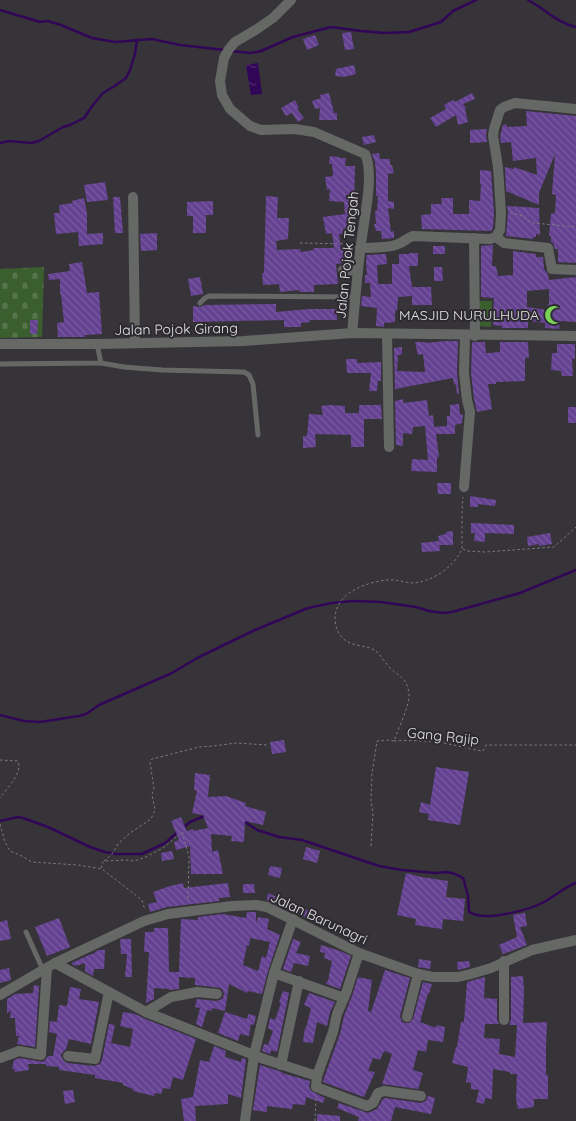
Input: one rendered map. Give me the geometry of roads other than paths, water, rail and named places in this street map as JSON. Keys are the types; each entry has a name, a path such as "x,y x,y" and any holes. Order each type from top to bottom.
{"street":[{"name":"Jalan Pojok Tengah","path":"291,0 273,18 235,42 229,49 224,58 220,81 222,95 230,109 250,126 261,130 295,129 314,132 365,154 367,159 368,186 352,333 576,336"},
{"path":"496,237 500,230 502,213 493,136 500,110 504,106 515,103 576,109"},
{"path":"133,197 135,343"},
{"path":"360,246 392,246 400,244 406,238 413,236 496,237 504,242 548,248 552,269 576,270"},
{"path":"464,487 470,412 464,372 470,335 474,238"},
{"path":"343,270 358,271"},
{"name":"Jalan Pojok Girang","path":"0,344 244,341 352,333"},
{"path":"387,334 389,447"},
{"name":"Jalan Barunagri","path":"0,995 48,967 144,921 168,914 232,906 256,905 267,907 359,953 418,974 434,977 458,977 480,971 532,950 576,940"},
{"path":"245,1121 254,1055 274,973 293,919"},
{"path":"359,953 317,1076 316,1087 367,1106 373,1103 378,1093 384,1091 421,1096"},
{"path":"504,961 504,1020"},
{"path":"0,1058 18,1051 41,1055 48,967 109,992 146,1012 254,1055 317,1076"},
{"path":"274,973 344,998"},
{"path":"408,1017 418,974"},
{"path":"281,1065 299,981"},
{"path":"68,1056 95,1059 109,992"},
{"path":"146,1012 171,997 197,992 217,994"}],"lane":[{"path":"200,303 209,296 356,297"},
{"path":"97,344 101,363"},
{"path":"0,364 101,363 162,370 244,372 249,375 253,384 258,435"},
{"path":"26,932 48,967"}],"water":[{"path":"258,63 262,94 251,95 246,65"}],"waterway":[{"path":"230,51 251,53 261,51 293,37 331,27 385,33 409,32 441,22 453,11 476,0"},
{"path":"528,0 557,19 576,27"},
{"path":"0,10 40,22 48,21 92,38 115,42 152,39 180,45 225,50"},
{"path":"0,143 9,141 31,143 39,141 63,127 84,118 103,93 126,78 135,54 137,40"},
{"path":"0,715 24,721 40,722 86,714 99,705 172,673 199,657 255,630 308,608 353,601 381,602 416,607 429,611 452,612 520,593 576,570"},
{"path":"183,828 190,822 207,815"},
{"path":"0,821 18,817 23,818 48,827 90,847 116,854 142,854 165,843 179,831"},
{"path":"242,820 257,830 279,837 302,840 379,866 402,870 455,874 463,878 468,896 469,912 476,915 500,915 528,908 542,903 576,883"}],"place":[{"name":"MASJID NURULHUDA","path":"554,315"}]}
